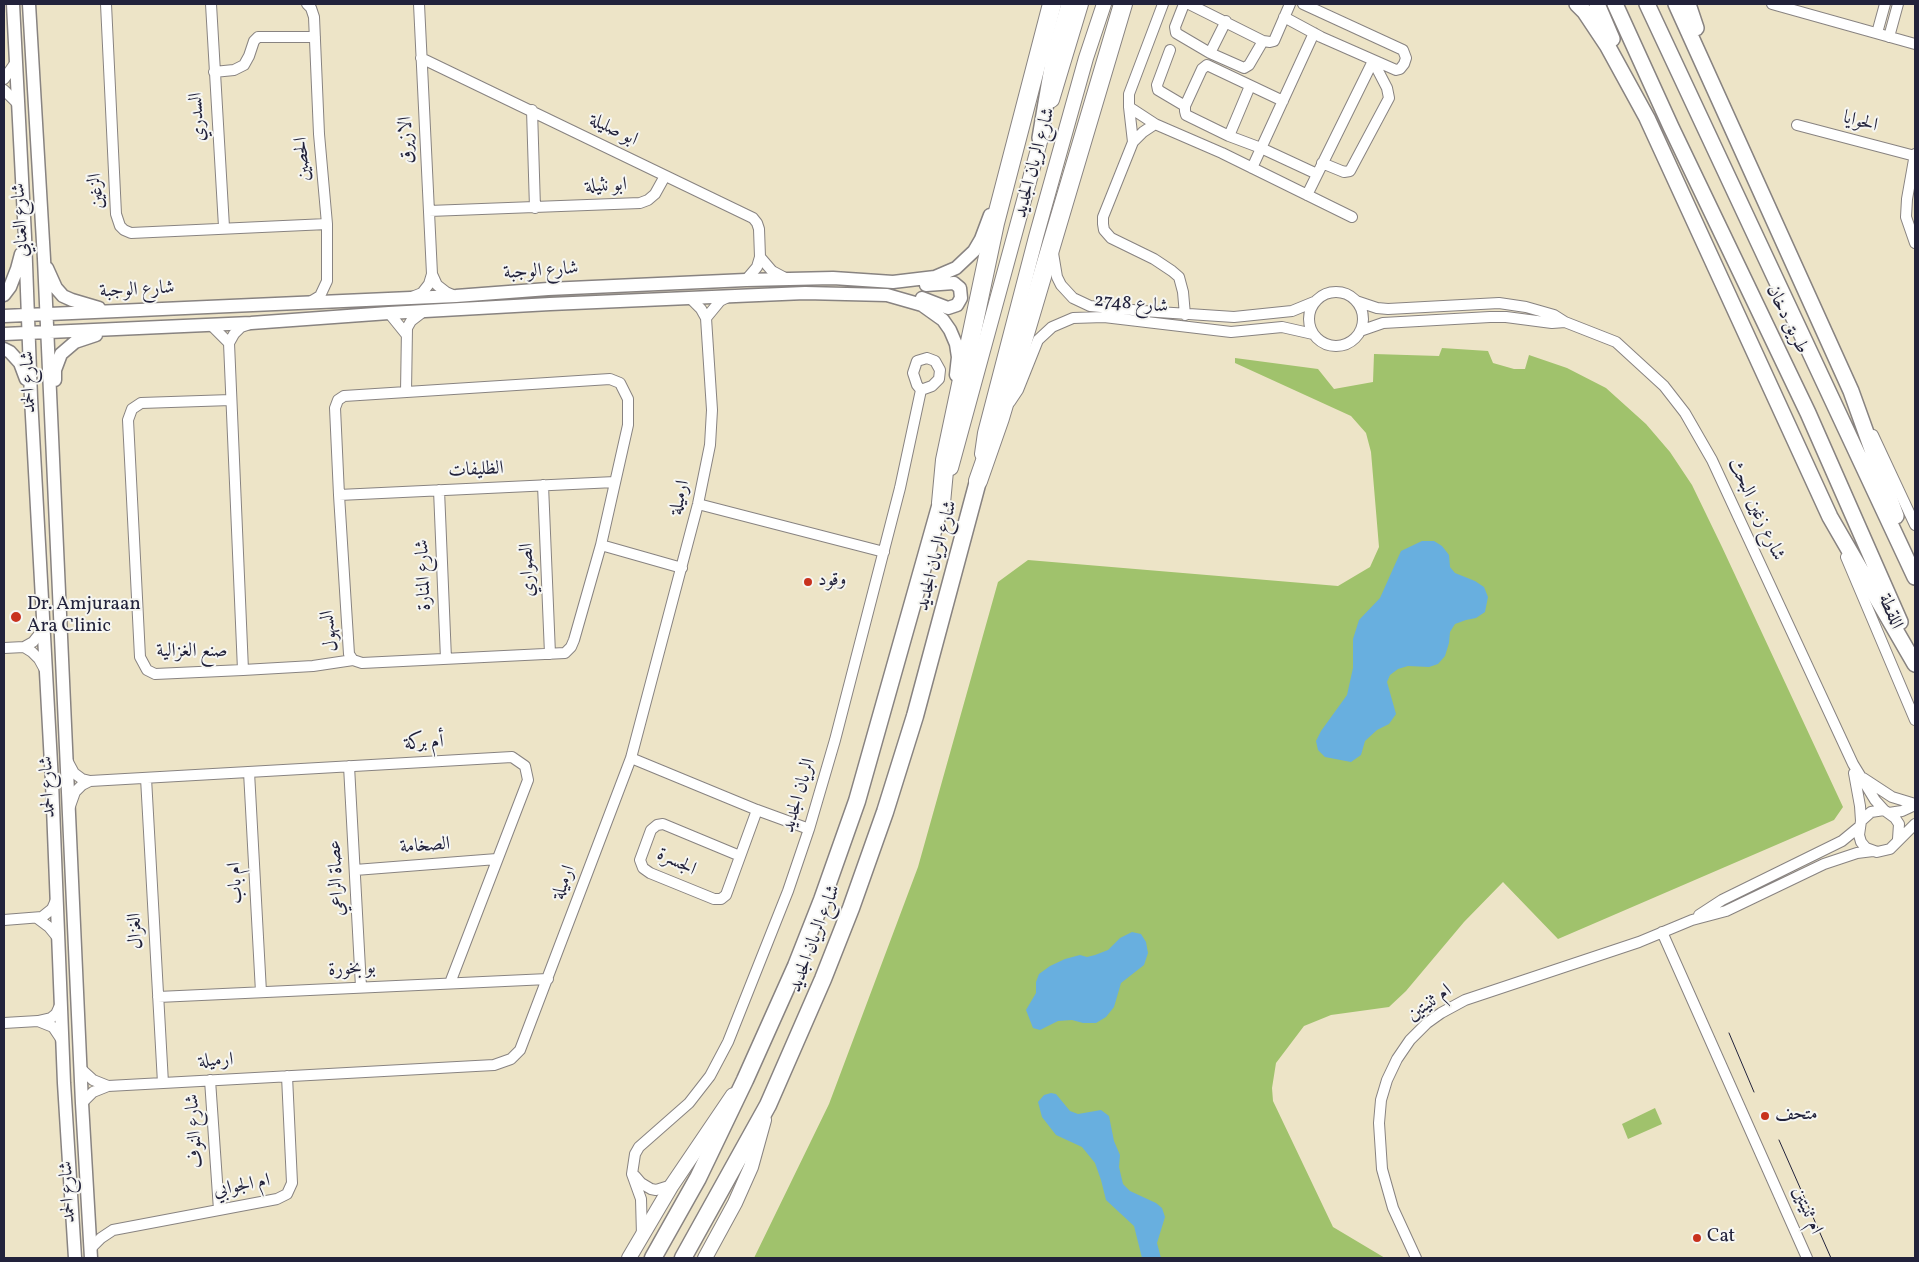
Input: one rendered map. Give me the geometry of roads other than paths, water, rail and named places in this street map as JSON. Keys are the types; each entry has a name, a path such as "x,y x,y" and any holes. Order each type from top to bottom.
{"highway":[{"path":"941,503 945,460 994,223 1052,4"},
{"path":"978,481 1000,418 1122,4"},
{"name":"شارع الريان الجديد","path":"683,1258 768,1105 851,908 915,716 978,481"},
{"name":"شارع الريان الجديد","path":"653,1258 698,1178 745,1080 796,966 822,900 857,800 941,503"}],"main road":[{"path":"1040,138 1054,56 1069,4"},
{"name":"شارع الريان الجديد","path":"941,503 997,303 1040,138 1081,4"},
{"name":"شارع الريان الجديد","path":"978,481 985,433 1005,355 1086,58 1104,4"},
{"path":"1577,4 1585,12 1607,45 1647,118"},
{"path":"1597,4 1647,118 1830,517 1915,664"},
{"name":"طريق دخان","path":"1615,4 1667,118 1808,413 1915,656"},
{"name":"طريق دخان","path":"1647,4 1915,577"},
{"path":"1676,4 1851,391 1915,571"},
{"path":"1688,4 1732,128"},
{"name":"شارع الريان الجديد","path":"629,1258 672,1185 722,1109 745,1080"},
{"name":"شارع الريان الجديد","path":"705,1258 735,1203 751,1167 768,1105"}],"street":[{"name":"شارع العنابي","path":"13,4 25,237 37,324"},
{"name":"شارع العنابي","path":"29,4 44,259 37,324"},
{"name":"الزغين","path":"106,4 116,214 120,226 124,230 131,233 224,227 327,224"},
{"name":"السدري","path":"210,4 224,227"},
{"name":"الحصين","path":"307,4 311,8 314,17 319,134 327,224 327,281 320,296 307,303"},
{"name":"الازيرق","path":"419,4 432,274"},
{"path":"1133,142 1129,94 1163,4"},
{"path":"1184,4 1175,26 1176,33 1210,53 1244,68 1249,65 1263,41"},
{"path":"1189,4 1263,41 1274,41 1290,4"},
{"path":"1284,17 1314,33 1396,70 1400,69 1404,64 1405,53 1403,50 1303,4"},
{"path":"1772,4 1915,44"},
{"path":"1877,33 1885,4"},
{"path":"1889,37 1898,4"},
{"path":"1210,53 1226,22"},
{"path":"1252,168 1314,33"},
{"path":"214,72 234,70 244,65 254,41 258,37 315,37"},
{"path":"1170,50 1157,85 1158,90 1185,106"},
{"name":"ابو صليلة","path":"421,58 753,218 759,230 760,257"},
{"path":"1322,163 1344,172 1350,171 1389,98 1387,88 1374,61"},
{"path":"1307,195 1374,61"},
{"path":"4,78 16,62"},
{"path":"1283,101 1207,65 1202,69 1185,106 1186,115 1317,174"},
{"path":"1229,136 1250,86"},
{"path":"4,90 18,104"},
{"path":"1129,108 1155,124 1222,153 1352,217"},
{"path":"532,110 535,208"},
{"path":"1155,124 1133,142 1103,218 1104,230 1112,238 1172,270 1179,277 1183,292 1185,314"},
{"name":"الحوايا","path":"1797,125 1915,155 1907,199 1906,217 1915,243"},
{"path":"20,144 26,161 47,482 54,502"},
{"name":"شارع الوجبة","path":"4,334 37,324 108,311 456,296 746,280 833,278 893,282 944,274 966,260 981,239 1000,184 1011,161"},
{"name":"ابو نثيلة","path":"430,211 640,203 648,200 655,194 665,176"},
{"path":"4,295 18,269 25,237"},
{"name":"شارع 2748","path":"1052,244 1057,277 1067,293 1078,301 1090,306 1215,317 1253,316 1285,312 1314,302"},
{"path":"760,257 772,271 787,279"},
{"path":"746,280 757,267 760,257"},
{"path":"44,259 56,288 63,296 108,311"},
{"path":"432,274 437,285 446,292 456,296"},
{"path":"412,297 422,292 429,284 432,274"},
{"path":"887,295 912,296 926,299 948,308 957,305 961,298 960,288 954,283 922,286 893,282"},
{"path":"1333,292 1342,292 1356,301 1362,310 1363,321 1360,331 1353,340 1345,345 1326,345 1313,334 1309,323 1309,312 1314,302 1325,294 1333,292"},
{"name":"شارع الوجبة","path":"4,316 37,324 110,330 251,323 389,312 729,296 805,293 887,295 930,309 943,320 950,330 956,344 958,357 956,408"},
{"path":"690,298 706,318 720,301 729,296"},
{"name":"شارع زغين البحث","path":"1356,301 1382,308 1499,303 1526,307 1554,315 1565,322 1616,342 1664,386 1685,412 1712,460 1855,769 1875,800 1887,812"},
{"path":"4,329 37,324 224,312 234,310 242,305"},
{"path":"406,392 406,334 411,321 424,311"},
{"path":"389,312 406,334"},
{"name":"شارع 2748","path":"1000,418 1018,390 1038,340 1045,332 1062,321 1073,318 1104,317 1216,331 1247,332 1282,327 1313,334"},
{"path":"1215,317 1223,322 1222,328 1216,331"},
{"name":"شارع زغين البحث","path":"1360,331 1383,323 1482,318 1506,317 1552,324 1565,322"},
{"name":"ارميلة","path":"82,1103 93,1092 108,1086 494,1064 511,1059 520,1050 631,758 682,568 698,504 712,426 706,318"},
{"path":"211,325 229,344 234,334 242,327 251,323"},
{"name":"شارع الحمد","path":"37,324 31,398 47,675 56,900 75,1258"},
{"name":"شارع الحمد","path":"37,324 51,426 82,1103 91,1253"},
{"path":"51,426 54,410 55,370 61,354 75,342 110,330"},
{"name":"صنع الغزالية","path":"229,344 243,670 155,674 147,670 140,657 128,420 132,409 141,403 231,400"},
{"path":"4,348 20,363 31,398"},
{"name":"السهول","path":"610,379 620,383 625,390 629,410 628,425 601,545 572,647 565,653 362,663 353,660 349,654 335,408 338,400 344,396 406,392 610,379"},
{"name":"الريان الجديد","path":"632,1174 632,1163 639,1147 689,1102 710,1076 736,1020 788,891 809,829 835,740 884,552 922,390"},
{"path":"1851,391 1891,471 1915,525"},
{"name":"الظليفات","path":"339,494 615,482"},
{"name":"الصواري","path":"543,485 550,654"},
{"name":"شارع المنارة","path":"439,490 446,659"},
{"path":"698,504 884,552"},
{"name":"اللقطة","path":"1830,517 1915,720"},
{"path":"601,545 682,568"},
{"path":"24,648 33,642 41,632 44,621"},
{"path":"4,648 24,648 32,652 39,659 47,675"},
{"path":"243,670 313,666 353,660"},
{"name":"أم بركة","path":"90,781 512,757 525,766 528,780 450,983"},
{"path":"631,758 757,810 809,829"},
{"path":"67,759 74,773 82,779 90,781"},
{"name":"عصاة الراعي","path":"349,766 361,988"},
{"path":"1855,769 1892,797 1915,805"},
{"name":"شارع زغين البحث","path":"1855,769 1860,824"},
{"name":"ام باب","path":"249,772 261,992"},
{"name":"الغزال","path":"146,778 163,1083"},
{"path":"69,808 75,792 82,785 90,781"},
{"path":"1915,805 1902,811 1870,812 1860,824 1858,835 1866,848 1884,852 1890,849 1915,824"},
{"name":"الجسرة","path":"740,856 663,824 657,825 651,830 640,860 643,868 650,873 714,899 721,899 726,894 757,810"},
{"path":"1887,812 1899,824 1898,839"},
{"name":"ام ثنيتين","path":"1692,920 1739,891 1842,841 1860,824"},
{"name":"ام ثنيتين","path":"1416,1258 1393,1208 1382,1169 1379,1123 1381,1100 1387,1080 1397,1059 1410,1040 1441,1013 1465,1000 1639,942 1692,920 1726,911 1824,864 1848,855 1873,851"},
{"name":"الصخامة","path":"355,870 497,859"},
{"path":"1778,872 1779,879 1785,883"},
{"path":"1755,883 1751,890 1753,895 1758,897"},
{"path":"1739,891 1743,894 1744,902"},
{"path":"4,920 37,918 48,914 56,900"},
{"path":"37,918 49,927 58,938"},
{"name":"ام ثنيتين","path":"1662,932 1807,1258"},
{"name":"بو بخورة","path":"158,997 548,979"},
{"path":"4,1023 38,1021 51,1018 56,1014 61,1001"},
{"path":"38,1021 53,1027 63,1043"},
{"path":"81,1069 93,1080 108,1086"},
{"name":"ام الجوابي","path":"91,1253 101,1238 113,1230 277,1199 284,1196 289,1191 292,1183 287,1076"},
{"name":"شارع النوف","path":"210,1080 219,1210"},
{"path":"632,1174 651,1189 656,1190 672,1185"},
{"path":"632,1174 641,1199 642,1236"}],"water":[{"path":"1422,541 1434,541 1442,546 1449,555 1450,567 1455,573 1484,587 1488,597 1485,612 1476,618 1455,624 1450,632 1445,656 1438,664 1429,667 1408,666 1398,669 1390,675 1387,682 1396,714 1389,724 1377,730 1365,741 1361,755 1351,762 1325,757 1318,750 1316,741 1347,695 1353,668 1353,639 1359,620 1380,598 1401,551"},
{"path":"1132,932 1141,934 1146,942 1148,953 1144,965 1121,983 1114,1007 1106,1017 1096,1023 1083,1023 1072,1020 1058,1021 1040,1030 1033,1028 1026,1010 1036,993 1036,982 1039,974 1065,959 1080,955 1087,957 1108,950 1120,938"},
{"path":"1056,1094 1070,1111 1078,1114 1101,1110 1109,1116 1114,1141 1120,1155 1119,1167 1123,1184 1130,1191 1156,1203 1162,1208 1165,1217 1157,1243 1161,1258 1142,1258 1134,1226 1106,1200 1095,1163 1082,1147 1056,1135 1042,1117 1038,1102 1044,1095"}],"tram line":[{"path":"1729,1033 1754,1092"},
{"path":"1779,1140 1831,1258"}],"place":[{"name":"وقود","path":"808,582"},
{"name":"Dr. Amjuraan Ara Clinic","path":"16,617"},
{"name":"متحف","path":"1765,1116"},
{"name":"Cat","path":"1697,1238"}]}
